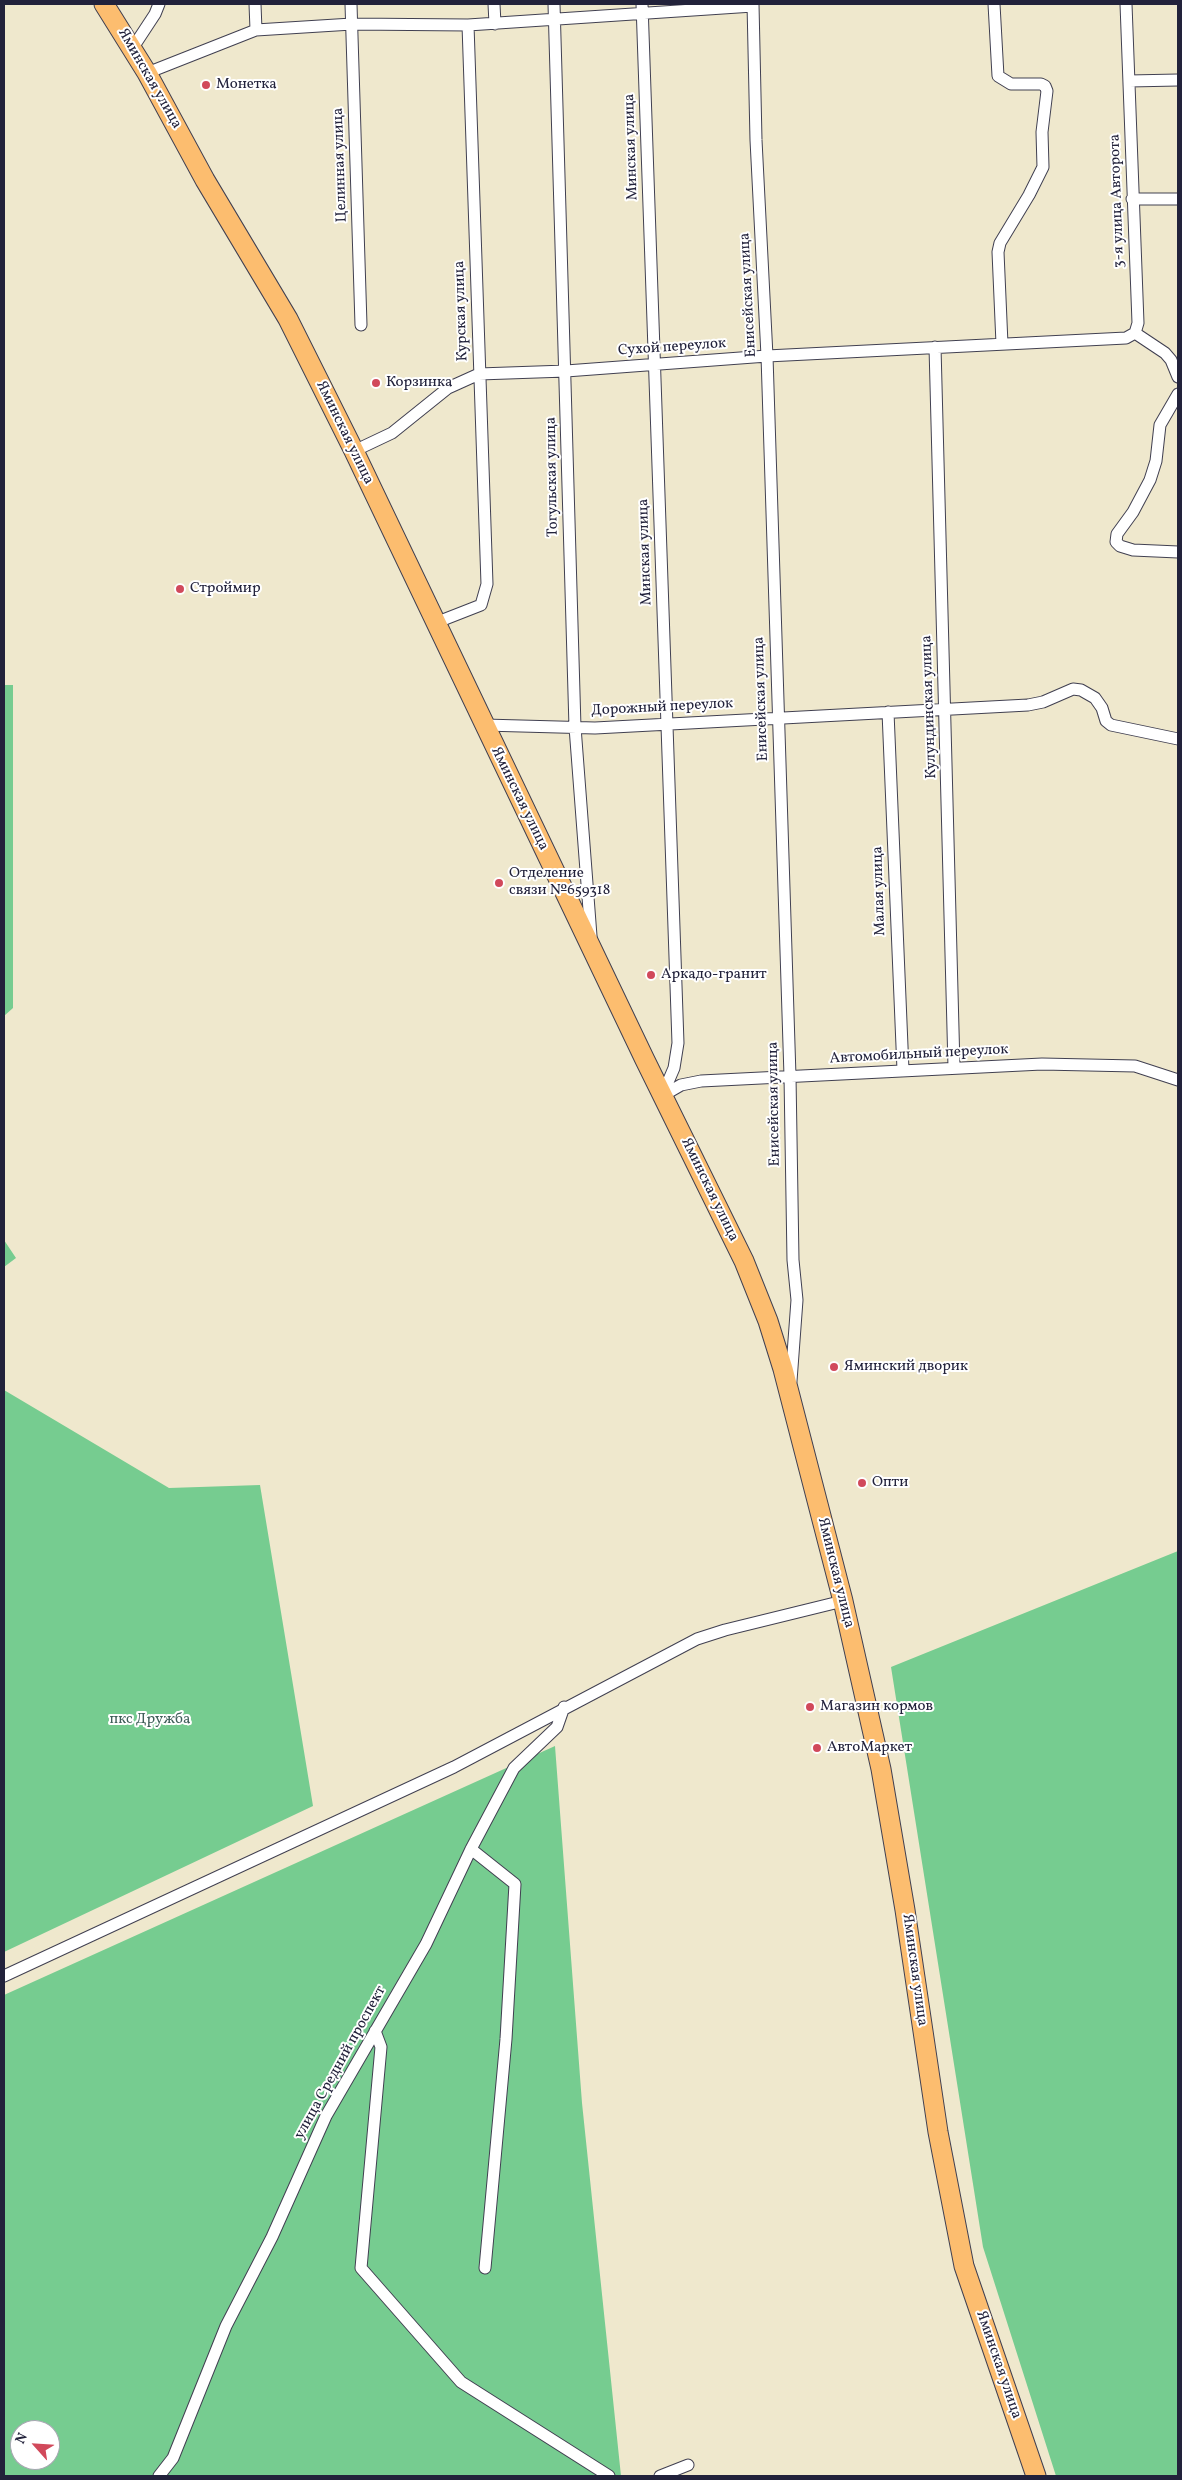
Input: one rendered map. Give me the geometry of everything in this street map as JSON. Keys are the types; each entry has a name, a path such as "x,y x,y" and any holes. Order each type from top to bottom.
{"main road":[{"name":"Яминская улица","path":"104,4 147,73 205,180 286,316 354,451 662,1096 744,1261 768,1321 790,1394 843,1601 881,1770 905,1910 938,2132 964,2266 1036,2476"}],"street":[{"path":"132,49 155,14 159,4"},
{"path":"255,4 256,30"},
{"name":"Целинная улица","path":"351,4 361,325"},
{"path":"494,4 494,24"},
{"name":"Тогульская улица","path":"554,4 575,727 592,949"},
{"path":"994,4 998,76 1011,84 1041,84 1047,89 1042,132 1043,167 1029,195 1004,235 998,252 1002,344"},
{"name":"3-я улица Авторота","path":"1126,4 1138,323 1135,334"},
{"path":"147,73 256,30 352,24 468,25 554,21 642,10 753,5"},
{"name":"Енисейская улица","path":"753,5 756,140 767,356 790,1076 793,1260 797,1300 790,1394"},
{"name":"Минская улица","path":"642,10 678,1043 674,1068 662,1096"},
{"name":"Курская улица","path":"435,623 481,604 487,592 468,25"},
{"path":"1129,81 1178,80"},
{"path":"1132,199 1178,199"},
{"path":"1135,334 1165,353 1171,360 1178,377"},
{"name":"Сухой переулок","path":"354,451 384,438 442,392 458,382 479,374 566,371 767,356 1126,338 1135,334"},
{"name":"Кулундинская улица","path":"935,347 954,1067"},
{"path":"1178,394 1160,425 1156,461 1150,480 1133,512 1117,534 1116,542 1120,546 1133,550 1178,552"},
{"name":"Дорожный переулок","path":"484,725 575,727 667,724 1028,705 1043,702 1073,689 1081,690 1096,698 1102,708 1106,721 1111,725 1178,739"},
{"name":"Малая улица","path":"888,712 903,1070"},
{"name":"Автомобильный переулок","path":"662,1096 681,1085 692,1082 954,1067 1042,1064 1125,1065 1146,1069 1178,1080"},
{"path":"4,1976 454,1767 564,1707 697,1639 725,1630 843,1601"},
{"name":"улица Средний проспект","path":"159,2476 173,2458 226,2326 272,2237 326,2116 426,1944 471,1849 514,1768 557,1727 564,1707"},
{"path":"471,1849 515,1884 506,2039 485,2268"},
{"path":"375,2031 381,2047 361,2268 461,2382 609,2476"},
{"path":"660,2476 688,2465"}],"green space":[{"path":"4,685 13,685 13,1008 4,1016"},
{"path":"4,1240 16,1258 4,1267"},
{"name":"пкс Дружба","path":"4,1390 169,1488 260,1485 313,1806 4,1952"},
{"path":"1178,1551 1178,2476 1056,2476 983,2247 891,1667"},
{"path":"555,1746 582,2103 621,2476 4,2476 4,1995"}],"place":[{"name":"Монетка","path":"206,85"},
{"name":"Корзинка","path":"376,383"},
{"name":"Строймир","path":"180,589"},
{"name":"Отделение связи №659318","path":"499,883"},
{"name":"Аркадо-гранит","path":"651,975"},
{"name":"Яминский дворик","path":"834,1367"},
{"name":"Опти","path":"862,1483"},
{"name":"Магазин кормов","path":"810,1707"},
{"name":"АвтоМаркет","path":"817,1748"}]}
